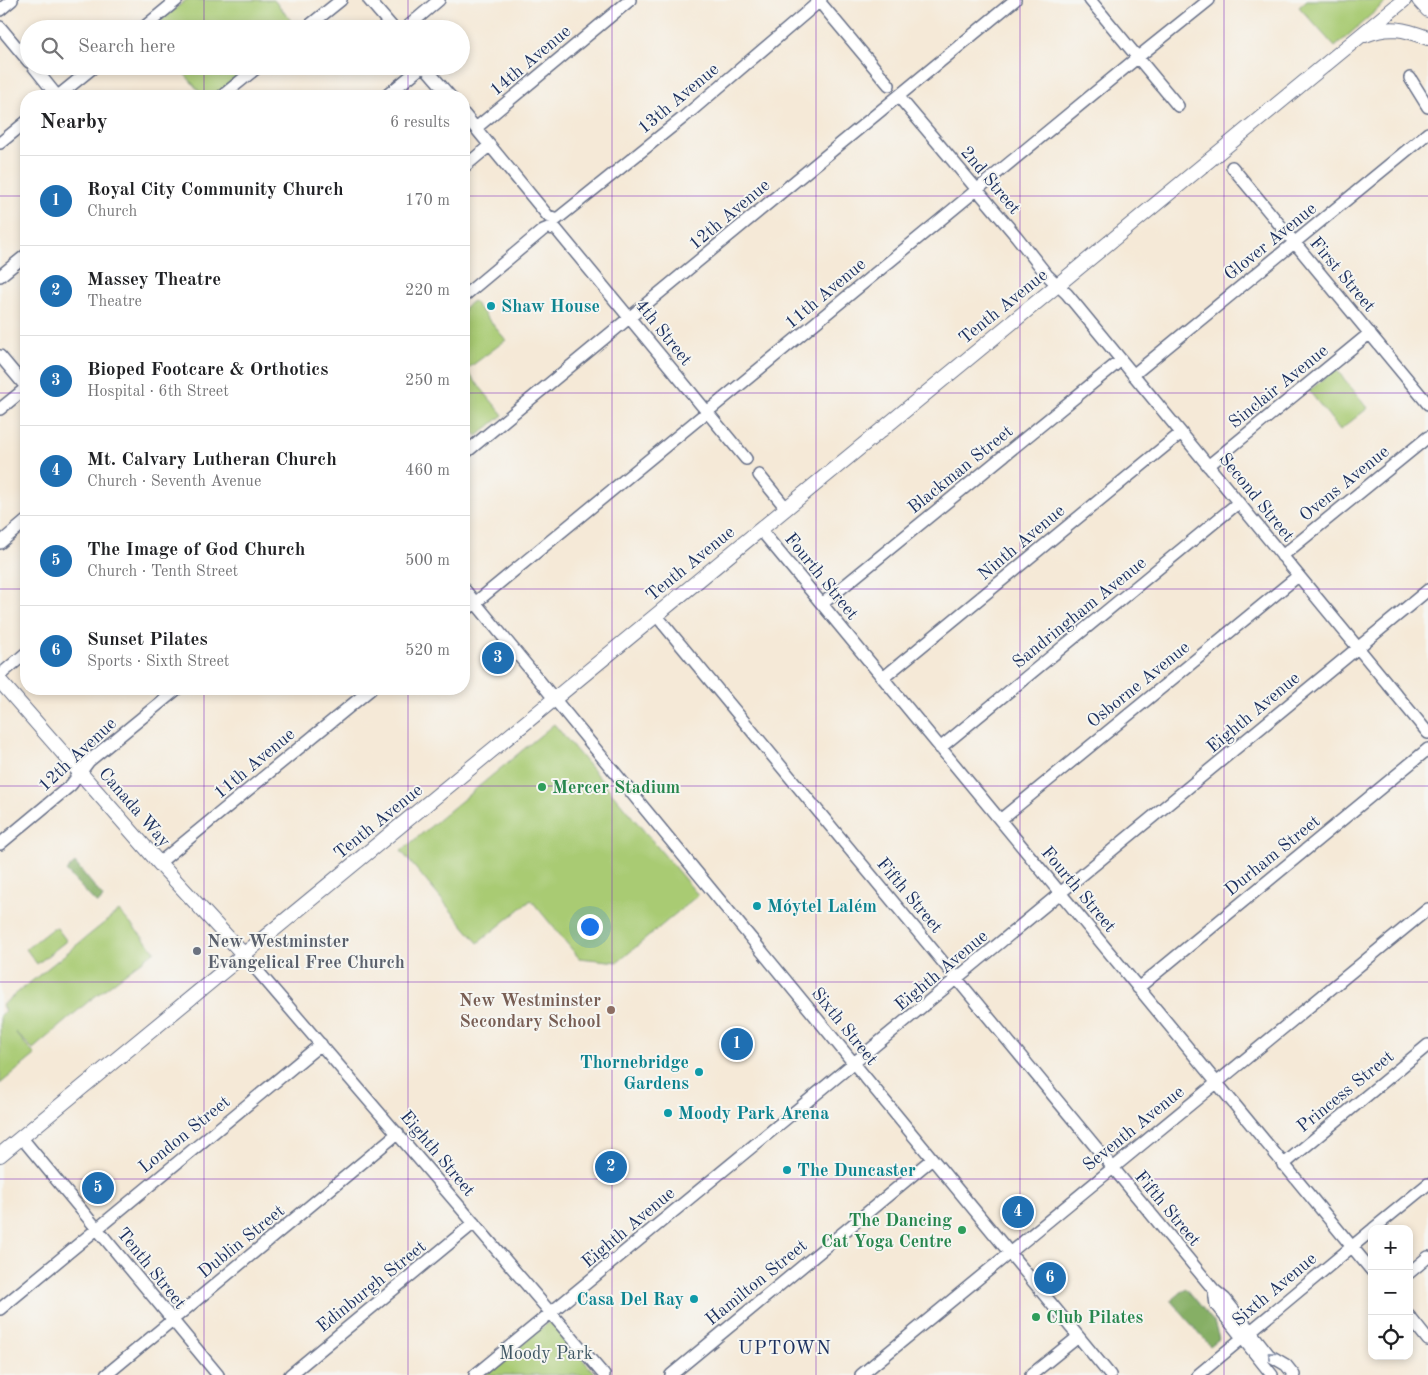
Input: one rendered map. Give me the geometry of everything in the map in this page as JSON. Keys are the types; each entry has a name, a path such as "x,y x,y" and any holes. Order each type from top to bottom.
{"main road":[{"name":"Tenth Avenue","path":"0,1155 1404,0"},
{"path":"1419,0 1428,10"},
{"path":"1358,38 1383,29 1408,30 1428,38"},
{"name":"Canada Way","path":"0,681 159,863 244,955"}],"street":[{"path":"0,10 12,0"},
{"path":"153,20 177,0"},
{"path":"316,20 341,0"},
{"path":"369,0 386,20"},
{"path":"416,20 439,0"},
{"name":"14th Avenue","path":"476,128 630,0"},
{"path":"820,0 889,84"},
{"name":"13th Avenue","path":"470,291 684,117 820,0"},
{"name":"12th Avenue","path":"470,449 1015,0"},
{"path":"1090,0 1178,106"},
{"name":"11th Avenue","path":"470,607 1209,0"},
{"path":"0,27 20,51"},
{"path":"40,75 53,90"},
{"path":"66,90 85,75"},
{"path":"229,90 248,75"},
{"path":"394,90 413,75"},
{"path":"432,75 445,90"},
{"path":"1410,78 1428,107"},
{"name":"2nd Street","path":"899,96 1047,275 1058,285"},
{"name":"4th Street","path":"470,121 746,459"},
{"path":"0,143 20,127"},
{"name":"Glover Avenue","path":"1133,375 1428,133"},
{"path":"470,162 489,146"},
{"name":"First Street","path":"1232,167 1428,404"},
{"path":"0,276 20,260"},
{"name":"Second Street","path":"1058,285 1428,732"},
{"name":"Sinclair Avenue","path":"1208,466 1370,333"},
{"path":"0,356 20,381"},
{"name":"Blackman Street","path":"822,604 1120,360"},
{"path":"0,409 20,393"},
{"name":"Ninth Avenue","path":"883,678 1181,433"},
{"name":"Ovens Avenue","path":"1282,556 1428,437"},
{"path":"759,474 786,508"},
{"name":"Sandringham Avenue","path":"940,748 1238,502"},
{"path":"0,543 20,526"},
{"name":"Fourth Street","path":"760,529 1371,1270"},
{"name":"Osborne Avenue","path":"1000,820 1298,576"},
{"name":"Eighth Avenue","path":"475,1375 1428,590"},
{"name":"Sixth Street","path":"470,597 1110,1375"},
{"name":"Fifth Street","path":"656,615 1214,1290 1216,1306 1269,1355 1286,1365 1294,1375"},
{"path":"0,675 20,658"},
{"name":"12th Avenue","path":"1,841 71,785 89,761 170,695"},
{"name":"11th Avenue","path":"159,863 364,695"},
{"name":"Durham Street","path":"1138,988 1428,749"},
{"name":"Seventh Avenue","path":"861,1375 1428,909"},
{"name":"Eighth Street","path":"244,955 552,1312 557,1322 604,1375"},
{"name":"London Street","path":"0,1309 321,1044"},
{"name":"Princess Street","path":"1283,1165 1428,1045"},
{"name":"Dublin Street","path":"106,1375 398,1133"},
{"name":"Tenth Street","path":"21,1138 218,1375"},
{"name":"Hamilton Street","path":"670,1375 932,1159"},
{"name":"Sixth Avenue","path":"1378,1225 1428,1184"},
{"name":"Edinburgh Street","path":"290,1375 474,1223"},
{"name":"Sixth Avenue","path":"1198,1375 1368,1233"},
{"path":"1413,1270 1428,1257"},
{"path":"1413,1320 1426,1334"},
{"name":"Fifth Street","path":"1246,1335 1272,1375"},
{"path":"1031,1375 1078,1337"}],"green space":[{"path":"186,0 274,0 291,20 161,20"},
{"path":"1307,0 1388,0 1335,47 1299,7"},
{"path":"186,75 240,75 221,90 198,90"},
{"path":"473,301 506,340 470,367 470,303"},
{"path":"1336,369 1368,408 1340,430 1309,391"},
{"path":"470,375 503,415 477,436 470,428"},
{"name":"Mercer Stadium","path":"554,724 698,895 618,962 579,958 531,900 478,943 401,851"},
{"path":"75,863 103,897 100,902 96,903 66,871"},
{"path":"119,911 155,951 89,1001 33,1049 15,1032 35,1055 0,1084 0,1015 5,1011 2,1005"},
{"path":"53,928 57,928 66,940 37,964 26,949"},
{"path":"1186,1288 1214,1322 1219,1339 1210,1346 1171,1301"},
{"name":"Moody Park","path":"550,1321 596,1375 485,1375"}],"place":[{"name":"Shaw House","path":"491,306"},
{"name":"Bioped Footcare & Orthotics","path":"498,658"},
{"name":"Mercer Stadium","path":"542,787"},
{"name":"Móytel Lalém","path":"757,906"},
{"name":"New Westminster Evangelical Free Church","path":"197,951"},
{"name":"New Westminster Secondary School","path":"611,1010"},
{"name":"Royal City Community Church","path":"737,1044"},
{"name":"Thornebridge Gardens","path":"699,1072"},
{"name":"Moody Park Arena","path":"668,1113"},
{"name":"Massey Theatre","path":"611,1167"},
{"name":"The Duncaster","path":"787,1170"},
{"name":"The Image of God Church","path":"98,1188"},
{"name":"Mt. Calvary Lutheran Church","path":"1018,1212"},
{"name":"The Dancing Cat Yoga Centre","path":"962,1230"},
{"name":"Sunset Pilates","path":"1050,1278"},
{"name":"Casa Del Ray","path":"694,1299"},
{"name":"Club Pilates","path":"1036,1317"}],"district":[{"name":"UPTOWN","path":"785,1347"}]}
